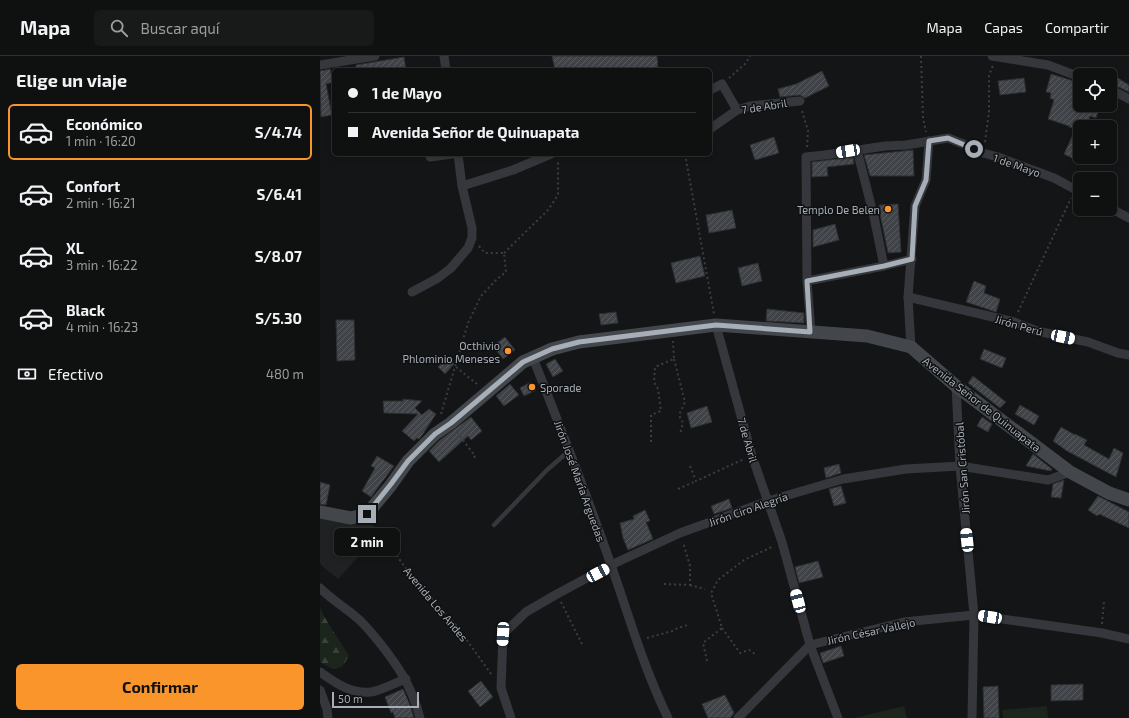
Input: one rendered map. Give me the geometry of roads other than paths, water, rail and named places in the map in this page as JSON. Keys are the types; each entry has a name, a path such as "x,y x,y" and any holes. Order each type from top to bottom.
{"street":[{"path":"320,65 375,56"},
{"path":"444,56 446,68"},
{"path":"994,56 1048,65 1073,74"},
{"path":"712,89 722,84 737,110"},
{"path":"1117,93 1129,99"},
{"name":"7 de Abril","path":"712,128 737,110 750,106 800,101"},
{"name":"1 de Mayo","path":"807,281 806,157 885,146 906,145 948,138 983,153 1036,171 1073,188"},
{"path":"911,347 908,296 915,206 926,180 929,141"},
{"path":"857,150 874,217 884,266"},
{"path":"430,157 437,156"},
{"path":"412,292 438,278 451,268 468,248 472,238 472,228 462,186 458,156"},
{"path":"462,186 554,157"},
{"path":"1117,212 1129,218"},
{"path":"810,332 807,281 912,259"},
{"name":"Jirón Perú","path":"908,296 1014,322 1038,331 1088,342 1118,353 1129,355"},
{"name":"7 de Abril","path":"716,325 752,456 782,542 810,645 838,718"},
{"name":"Avenida Señor de Quinuapata","path":"320,512 351,518 367,514 408,461 435,434 451,423 523,362 552,349 579,342 716,325 867,336 911,347 956,386 1070,472 1109,493 1129,500"},
{"name":"Jirón José María Arguedas","path":"533,358 570,450 636,641 668,718"},
{"name":"Jirón San Cristóbal","path":"956,386 960,466 974,615 972,718"},
{"name":"Jirón Ciro Alegría","path":"511,718 501,688 503,634 526,612 557,594 680,533 768,501 843,479 906,469 960,466 1048,480 1070,472"},
{"path":"320,588 331,599 356,617 395,662 406,679 420,718"},
{"name":"Jirón César Vallejo","path":"810,645 904,622 974,615 1102,633 1129,640"},
{"path":"738,718 810,645"},
{"path":"320,672 340,686 355,692 372,692 406,679"},
{"path":"320,690 327,709 328,718"}],"lane":[{"path":"494,525 546,470 570,450"}],"place":[{"name":"Templo De Belen","path":"888,209"},
{"name":"Octhivio Phlominio Meneses","path":"508,351"},
{"name":"Sporade","path":"532,387"}]}
